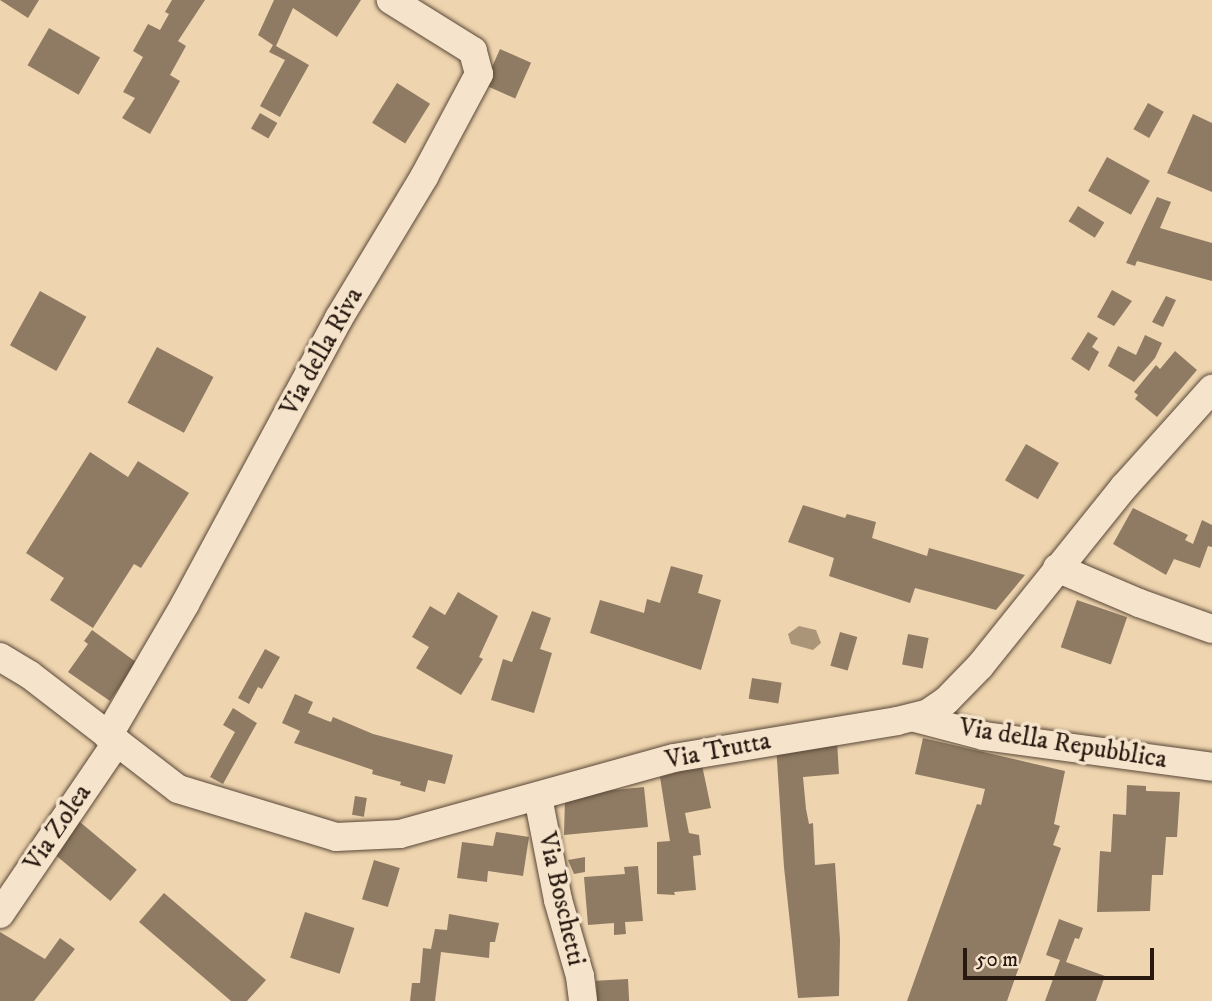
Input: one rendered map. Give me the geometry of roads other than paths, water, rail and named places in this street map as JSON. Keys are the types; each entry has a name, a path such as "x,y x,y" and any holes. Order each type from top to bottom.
{"street":[{"name":"Via della Riva","path":"113,739 339,318 424,177 480,74 473,51 391,0"},
{"name":"Via Trutta","path":"0,657 30,675 177,789 336,837 400,834 674,758 915,718 937,707 957,691 1141,467 1212,389"},
{"path":"1057,568 1212,629"},
{"name":"Via della Repubblica","path":"915,718 984,736 1212,766"},
{"name":"Via Zolea","path":"0,915 113,739"},
{"name":"Via Boschetti","path":"538,797 558,900 580,976 583,1001"}]}
